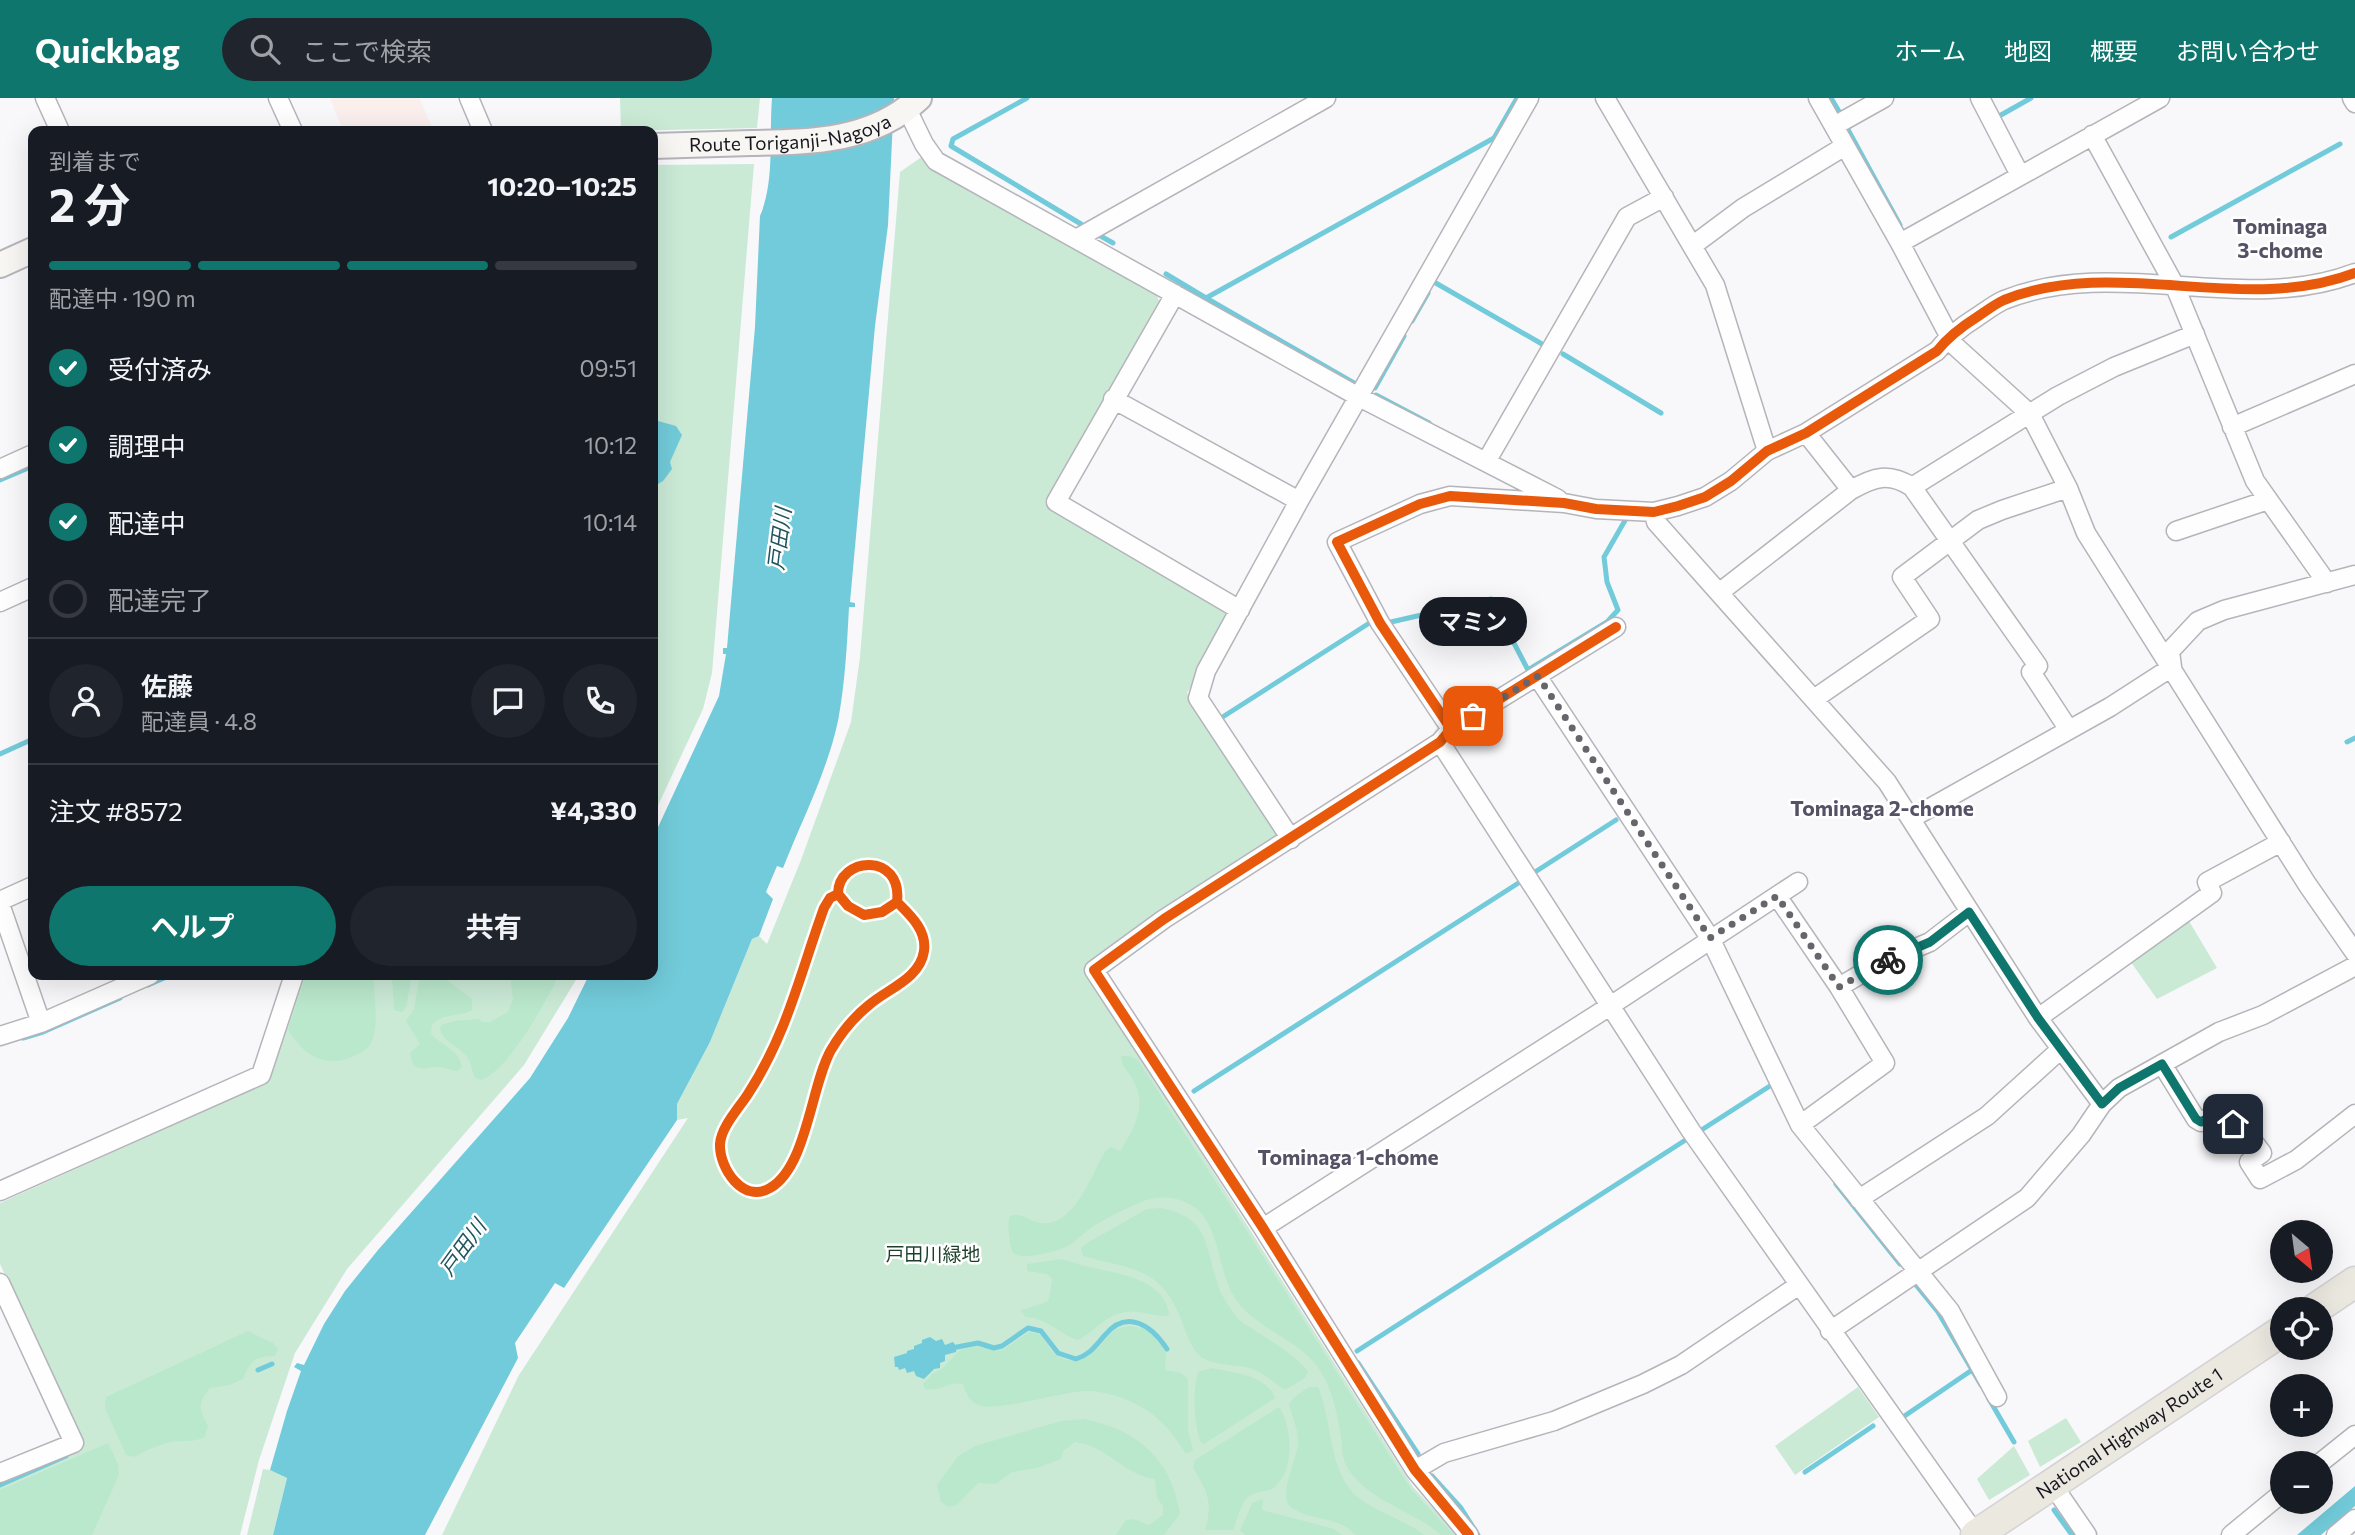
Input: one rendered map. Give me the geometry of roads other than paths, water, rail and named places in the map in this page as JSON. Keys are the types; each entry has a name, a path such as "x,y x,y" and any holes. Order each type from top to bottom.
{"highway":[{"path":"2333,1297 2355,1282"},
{"name":"National Highway Route 1","path":"1976,1535 2270,1339"}],"main road":[{"name":"Route Toriganji-Nagoya","path":"658,146 827,140 877,127 913,104"},
{"path":"0,265 28,252"}],"street":[{"path":"46,98 58,126"},
{"path":"278,98 291,126"},
{"path":"469,98 481,126"},
{"path":"1076,239 1326,98"},
{"path":"1291,839 1198,698 1206,671 1299,501 1529,98"},
{"path":"1818,98 1954,345 2030,414 2068,488 2086,533 2281,842 2355,953"},
{"path":"1834,126 1884,98"},
{"path":"1980,98 2020,175"},
{"path":"1900,243 2160,98"},
{"path":"2352,98 2355,103"},
{"path":"1609,99 1714,285 1767,451"},
{"path":"913,104 923,144 936,161 1359,397 1564,503"},
{"path":"2092,135 2174,284 2255,481 2327,583"},
{"path":"1692,246 1743,208 1845,146"},
{"path":"1486,462 1627,217 1664,197"},
{"path":"1976,1535 1830,1331 1691,1130 1610,1006 1380,623 1337,542 1420,504 1450,495 1654,512 1704,497 1731,481 1767,451 1806,433 1937,351 1950,335 2002,301 2034,290 2066,283 2174,284 2270,289 2314,286 2355,274"},
{"path":"1175,294 1056,502 1240,610"},
{"path":"1912,486 2058,396 2114,367 2195,334"},
{"path":"2232,427 2355,374"},
{"path":"1113,400 1299,501"},
{"path":"1806,433 1851,490"},
{"path":"0,469 28,456"},
{"path":"1720,593 1851,490 1871,479 1901,480 1912,486 2038,666 2031,672 2069,730"},
{"path":"1814,699 1930,619 1902,578 1978,520 2068,488"},
{"path":"2176,531 2268,500"},
{"path":"1654,512 1656,522 1887,782 2038,1018 2102,1104"},
{"path":"2172,667 2170,651 2198,621 2224,610 2355,575"},
{"path":"0,602 28,589"},
{"path":"1469,1535 1415,1470 1264,1228 1094,971 1164,919 1616,627"},
{"path":"1912,818 2069,730 2172,667"},
{"path":"1538,676 1710,938 1800,1125 1950,1311 1997,1398"},
{"path":"2038,1018 2212,893 2207,882 2281,842"},
{"path":"1264,1228 1798,882"},
{"path":"28,889 0,903 41,1023"},
{"path":"1777,896 1839,987 1885,1063 1800,1125"},
{"path":"1839,987 1878,964 1930,942 1969,912"},
{"path":"1830,1331 2027,1198 2081,1135 2102,1104 2119,1088 2219,1032 2263,1015 2355,966"},
{"path":"0,1036 41,1023 139,980"},
{"path":"0,1191 261,1075 292,980"},
{"path":"1859,1199 1987,1116 2061,1049"},
{"path":"2162,1064 2196,1119 2201,1122 2217,1113 2249,1136 2262,1153 2249,1161 2260,1179 2296,1160 2355,1114"},
{"path":"0,1283 74,1443 0,1473"},
{"path":"1415,1470 1444,1453 1554,1421 1643,1384 1681,1365 1799,1285"},
{"path":"2333,1452 2355,1435"},
{"path":"2052,1484 2087,1535"},
{"path":"2231,1535 2270,1503"},
{"path":"2336,1535 2355,1519"}],"water":[{"name":"戸田川","path":"772,98 894,98 888,225 875,326 850,602 855,603 855,607 849,607 838,721 814,796 783,868 777,866 766,892 773,899 759,936 752,939 710,1042 677,1104 677,1120 564,1288 555,1283 515,1343 518,1358 425,1535 273,1535 287,1478 270,1470 301,1371 294,1367 297,1363 304,1365 324,1324 345,1291 530,1078 568,1018 587,980 658,980 658,827 719,696 726,654 723,654 723,648 727,648 755,327 760,216 770,173"},
{"path":"658,421 676,426 682,435 670,462 672,469 658,484"},
{"path":"930,1337 936,1341 942,1339 945,1345 953,1342 957,1347 956,1352 945,1355 945,1361 940,1363 940,1368 934,1369 924,1379 916,1376 914,1371 907,1373 905,1368 899,1370 895,1367 894,1357 907,1353 922,1343 922,1340"},
{"path":"2355,1486 2355,1506 2321,1535 2297,1535 2322,1514 2333,1514 2333,1505"}],"waterway":[{"path":"1027,98 953,139 951,146 1081,224"},
{"path":"1166,274 1206,298 1494,138 1517,98"},
{"path":"1831,98 1840,113"},
{"path":"2001,115 2031,98"},
{"path":"1846,126 1900,225"},
{"path":"2171,237 2340,144"},
{"path":"1097,234 1113,243"},
{"path":"1434,282 1542,344"},
{"path":"1412,321 1428,293"},
{"path":"1206,298 1354,383"},
{"path":"1375,388 1404,336"},
{"path":"1563,354 1661,413"},
{"path":"1376,395 1429,423"},
{"path":"0,480 28,468"},
{"path":"1391,622 1491,599 1528,670 1607,622 1618,610 1607,582 1604,557 1627,517"},
{"path":"1221,718 1371,622"},
{"path":"2347,742 2355,738"},
{"path":"0,754 28,741"},
{"path":"1535,872 1616,820"},
{"path":"1194,1091 1520,882"},
{"path":"148,985 160,980"},
{"path":"23,1038 120,998"},
{"path":"1703,1129 1773,1084"},
{"path":"1357,1351 1684,1141"},
{"path":"1836,1184 1900,1264"},
{"path":"1916,1285 1938,1312 1981,1385"},
{"path":"957,1347 978,1343 994,1348 1002,1346 1028,1328 1041,1331 1058,1353 1076,1359 1089,1352 1113,1327 1130,1322 1147,1327 1167,1349"},
{"path":"1358,1363 1418,1454"},
{"path":"258,1370 272,1364"},
{"path":"1903,1417 1972,1370"},
{"path":"1989,1399 2014,1442"},
{"path":"1805,1472 1873,1426"},
{"path":"0,1485 66,1456"},
{"path":"1432,1476 1461,1508 1478,1535"},
{"path":"2054,1510 2072,1535"}],"place":[{"name":"マミン","path":"1473,716"}],"district":[{"name":"Tominaga 3-chome","path":"2280,239"},
{"name":"Tominaga 2-chome","path":"1882,809"},
{"name":"Tominaga 1-chome","path":"1348,1158"}],"park label":[{"name":"戸田川緑地","path":"933,1254"}]}
